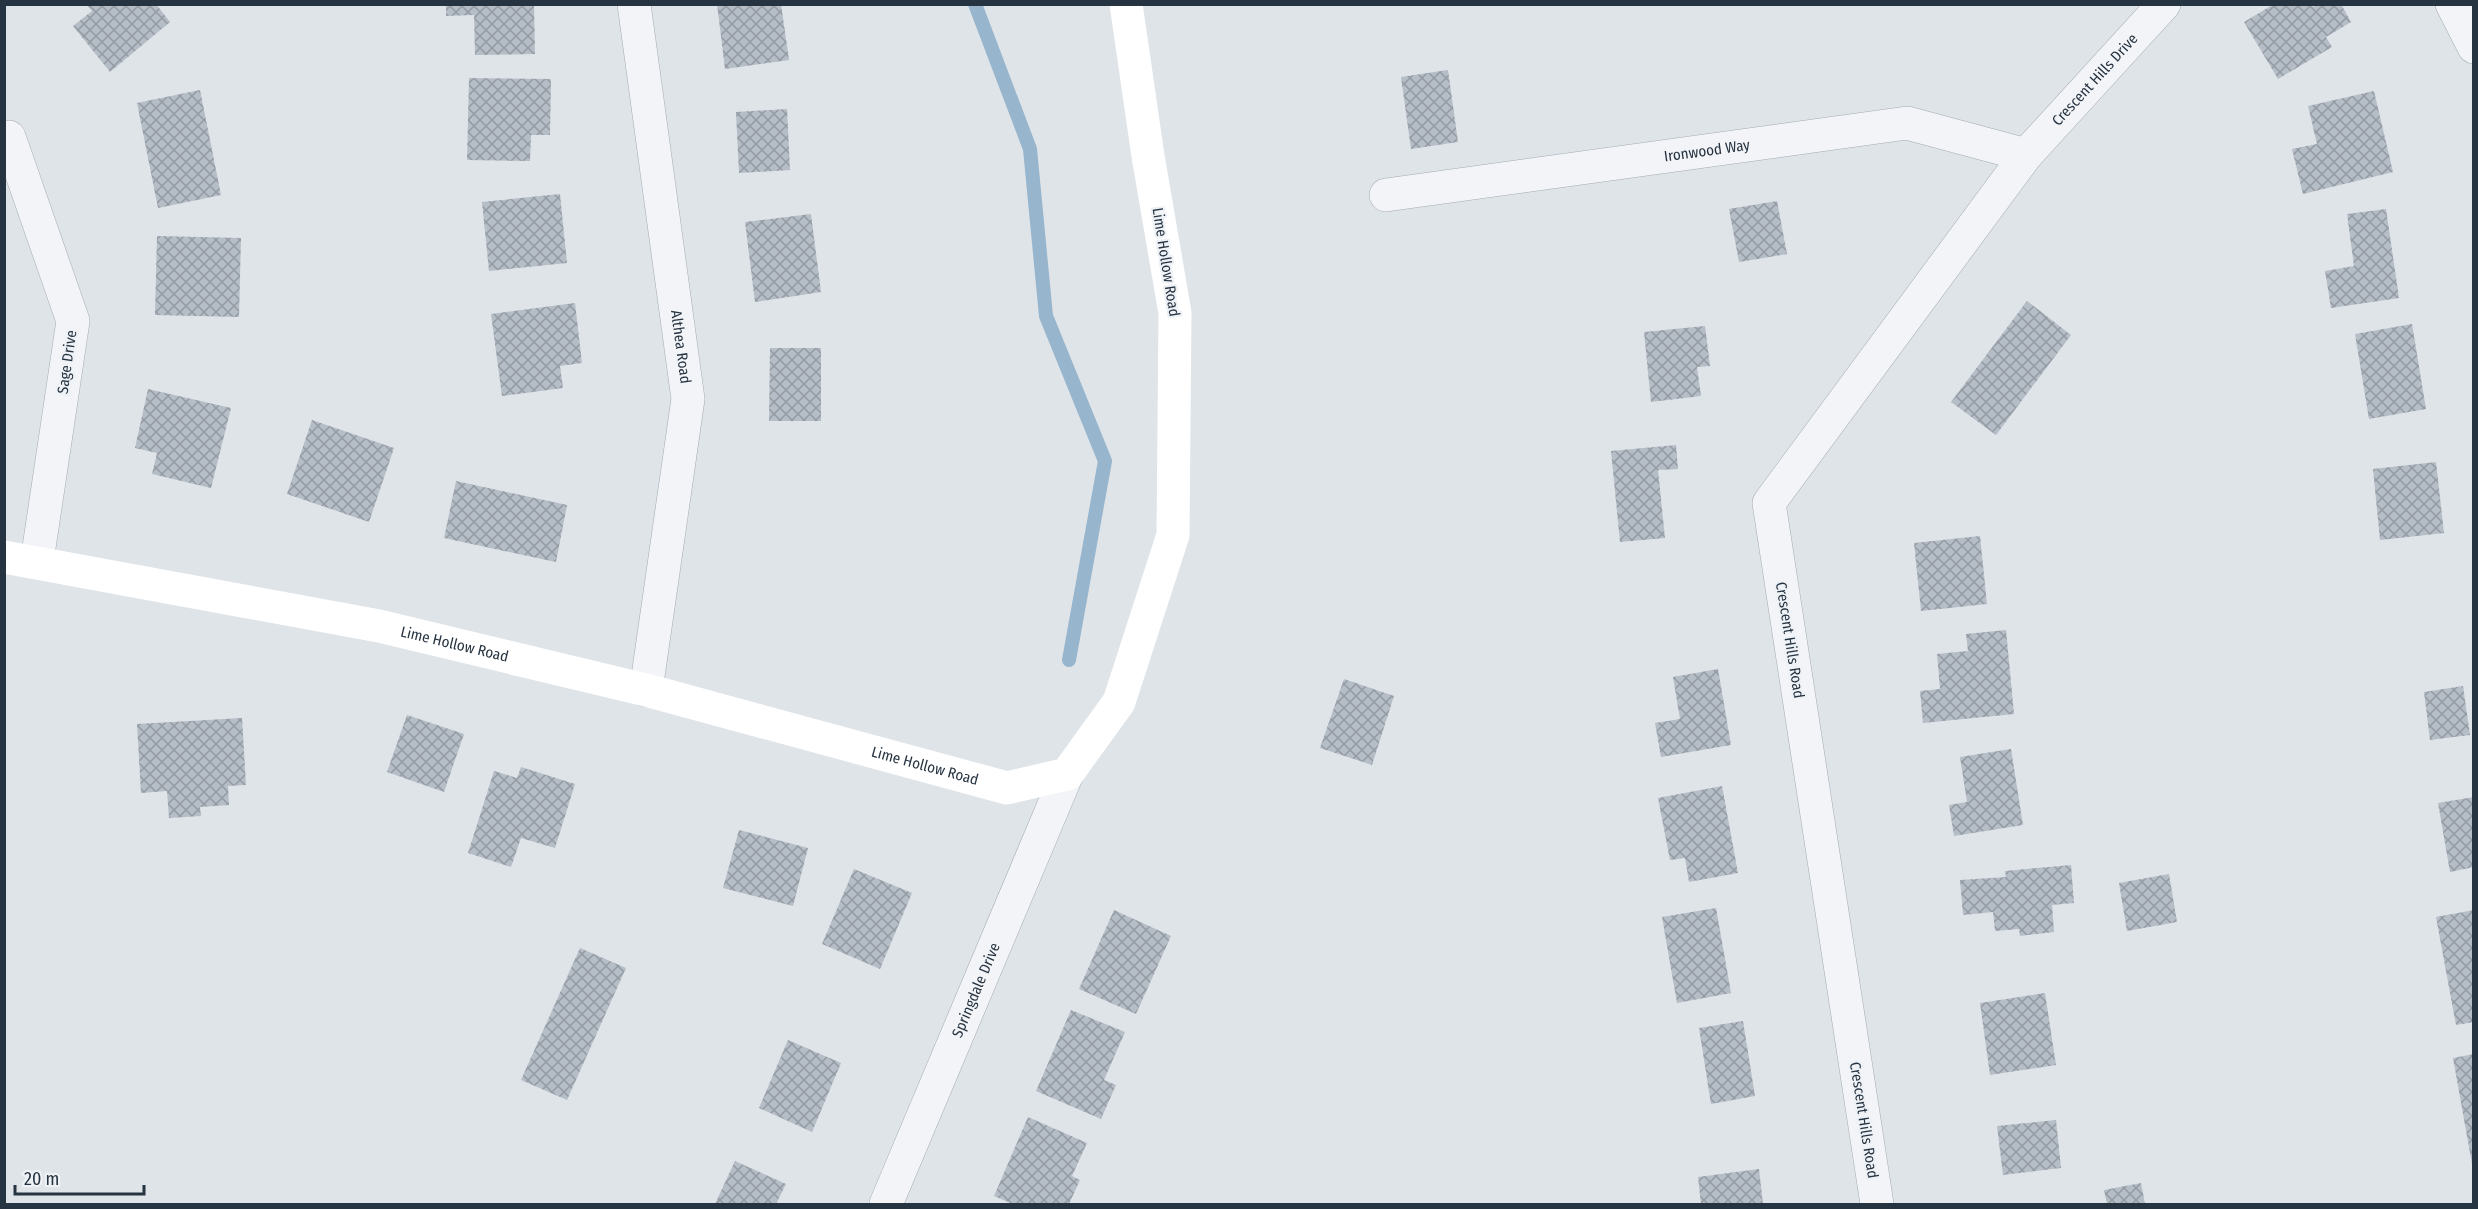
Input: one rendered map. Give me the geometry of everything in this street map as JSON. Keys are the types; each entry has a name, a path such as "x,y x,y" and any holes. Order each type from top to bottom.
{"street":[{"name":"Althea Road","path":"634,4 688,399 646,690"},
{"name":"Lime Hollow Road","path":"4,557 37,561 379,626 646,690 1006,788 1067,774 1119,702 1173,535 1175,313 1148,156 1126,4"},
{"name":"Crescent Hills Drive","path":"2026,155 2164,4"},
{"path":"2452,4 2474,47"},
{"name":"Ironwood Way","path":"1386,195 1907,123 2026,155"},
{"name":"Sage Drive","path":"9,137 73,321 37,561"},
{"name":"Crescent Hills Road","path":"1877,1204 1769,503 2026,155"},
{"name":"Springdale Drive","path":"886,1204 1067,774"}],"building":[{"path":"86,4 156,4 170,22 110,72 73,26 92,11"},
{"path":"446,4 534,4 535,54 475,55 474,15 446,16"},
{"path":"717,4 781,4 789,60 725,69"},
{"path":"2274,4 2311,4 2313,7 2318,4 2341,4 2351,22 2326,37 2332,47 2278,79 2244,22"},
{"path":"1448,70 1458,142 1411,149 1401,77"},
{"path":"469,78 551,79 550,135 531,135 530,161 467,160"},
{"path":"200,90 221,195 158,208 137,103"},
{"path":"2374,91 2393,172 2303,194 2292,149 2317,144 2308,106"},
{"path":"787,109 790,170 739,173 736,112"},
{"path":"560,194 567,263 489,271 482,202"},
{"path":"1777,201 1787,254 1739,262 1729,209"},
{"path":"2386,209 2399,298 2331,308 2325,271 2354,266 2347,214"},
{"path":"811,214 821,292 755,302 745,222"},
{"path":"157,236 241,238 239,317 155,315"},
{"path":"2027,301 2071,335 1996,435 1951,402"},
{"path":"575,303 582,363 560,366 563,388 502,396 491,314"},
{"path":"2412,324 2426,409 2369,419 2355,334"},
{"path":"1705,326 1710,366 1697,367 1701,396 1651,402 1644,332"},
{"path":"770,348 821,348 821,421 769,421"},
{"path":"148,389 231,408 211,488 152,474 157,453 135,448"},
{"path":"312,420 394,448 369,522 287,494"},
{"path":"1676,445 1678,469 1658,470 1665,538 1620,542 1611,451"},
{"path":"2436,462 2444,533 2380,540 2373,469"},
{"path":"456,481 567,505 556,562 444,538"},
{"path":"1980,536 1987,604 1921,611 1914,543"},
{"path":"2006,630 2014,714 1923,723 1920,691 1940,689 1937,654 1968,651 1966,634"},
{"path":"1718,669 1731,745 1661,757 1655,723 1680,719 1673,677"},
{"path":"1344,679 1394,696 1372,765 1320,748"},
{"path":"2463,686 2470,735 2430,740 2424,692"},
{"path":"407,715 464,734 444,792 387,772"},
{"path":"242,718 246,785 228,786 229,805 200,807 201,816 169,818 167,791 141,793 137,724"},
{"path":"2011,749 2023,825 1954,836 1949,805 1967,802 1960,757"},
{"path":"521,767 575,784 555,848 521,838 511,867 468,853 494,771 517,778"},
{"path":"1722,786 1738,873 1689,882 1685,858 1670,860 1658,798"},
{"path":"2474,797 2474,867 2450,872 2438,803"},
{"path":"739,830 808,848 793,906 723,888"},
{"path":"2071,865 2074,903 2052,905 2054,932 2020,936 2019,929 1995,931 1993,912 1963,915 1960,880 2006,877 2005,871"},
{"path":"854,869 912,893 880,969 822,944"},
{"path":"2169,874 2177,922 2127,931 2119,883"},
{"path":"1716,908 1731,993 1677,1003 1662,917"},
{"path":"1114,910 1171,936 1136,1014 1079,989"},
{"path":"2474,910 2474,1022 2456,1025 2436,917"},
{"path":"580,948 626,968 567,1100 521,1080"},
{"path":"2045,993 2056,1065 1990,1075 1980,1003"},
{"path":"1071,1010 1125,1032 1104,1080 1116,1085 1101,1119 1036,1091"},
{"path":"1743,1021 1755,1096 1711,1104 1699,1028"},
{"path":"788,1040 841,1063 812,1132 759,1108"},
{"path":"2474,1054 2474,1163 2472,1164 2453,1058"},
{"path":"1028,1117 1087,1143 1072,1176 1080,1180 1069,1204 1013,1204 994,1196"},
{"path":"2056,1120 2061,1168 2003,1175 1997,1126"},
{"path":"735,1161 786,1184 776,1204 715,1204"},
{"path":"1759,1169 1763,1204 1701,1204 1698,1177"},
{"path":"2141,1183 2145,1204 2107,1204 2104,1190"}],"waterway":[{"path":"975,4 1030,149 1046,316 1105,461 1069,660"}]}
